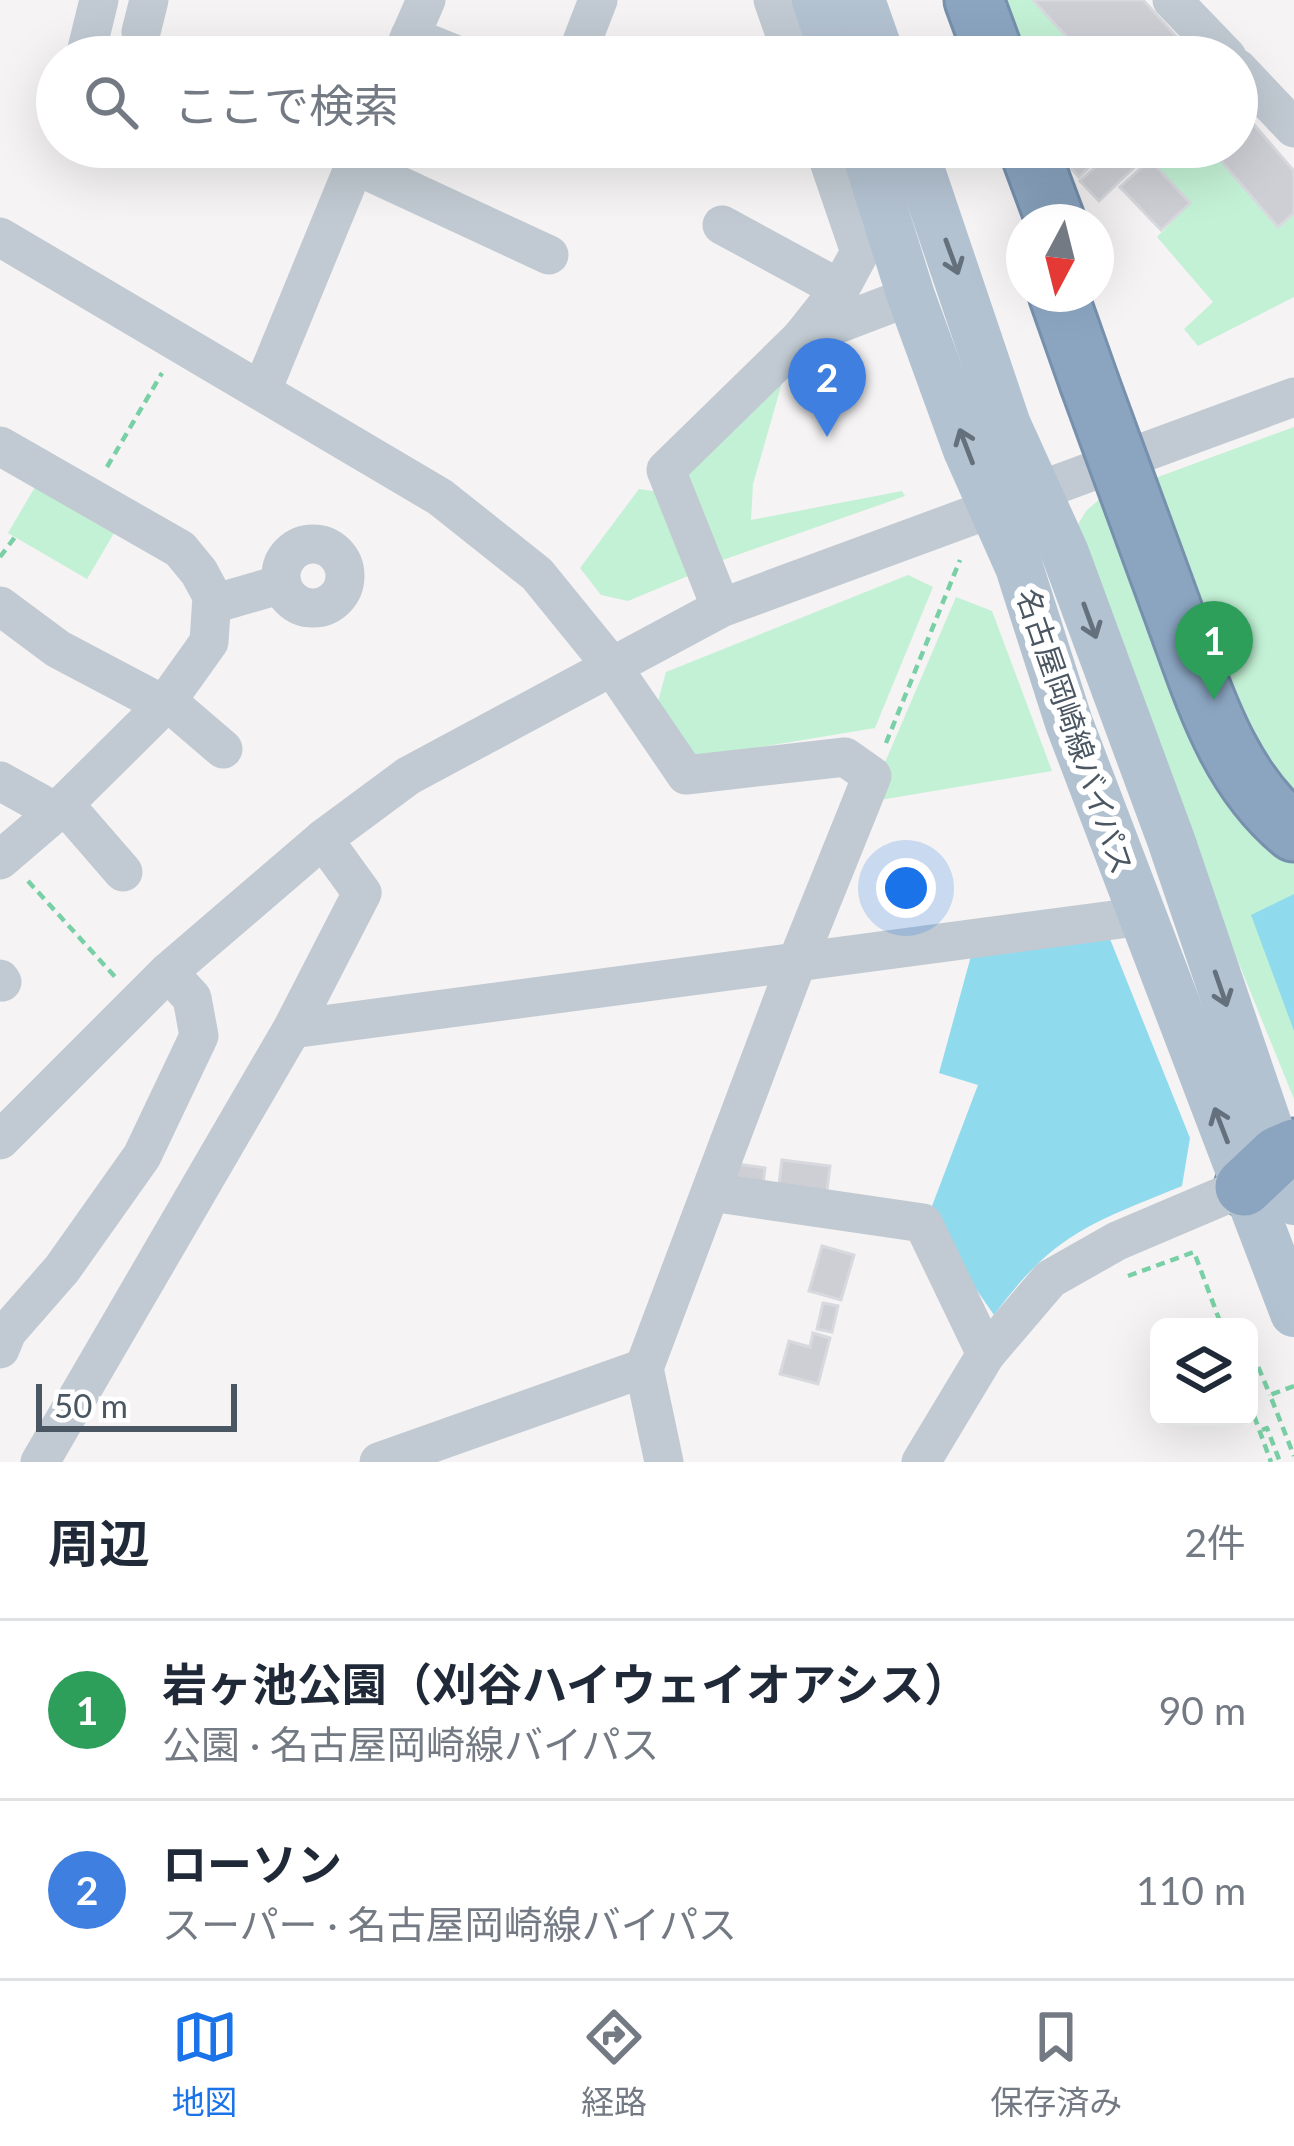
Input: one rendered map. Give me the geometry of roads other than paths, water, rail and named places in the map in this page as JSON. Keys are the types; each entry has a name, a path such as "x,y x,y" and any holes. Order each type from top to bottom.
{"highway":[{"path":"952,0 965,36"},
{"path":"974,0 987,36"},
{"path":"1013,168 1026,204"},
{"path":"1036,168 1049,204"},
{"path":"1067,312 1101,378 1188,617 1230,756 1268,810 1294,832"},
{"path":"1087,312 1101,378"},
{"path":"1188,617 1256,745 1294,793"}],"main road":[{"path":"816,0 829,36"},
{"path":"861,0 874,36"},
{"name":"名古屋岡崎線バイパス","path":"871,168 911,296 991,508 1019,567 1069,723 1282,1176"},
{"name":"名古屋岡崎線バイパス","path":"920,168 1007,425 1040,491 1171,840 1282,1176 1294,1312"}],"street":[{"path":"90,36 99,0"},
{"path":"584,36 598,0"},
{"path":"773,0 786,36"},
{"path":"1172,0 1206,36"},
{"path":"1258,90 1294,128"},
{"path":"262,390 353,168"},
{"path":"381,168 549,255"},
{"path":"721,608 666,470 801,338 840,289 860,252 831,168"},
{"path":"722,225 840,289"},
{"path":"0,237 440,497 537,574 611,664 686,775 845,757 872,776 644,1368 664,1462"},
{"path":"801,338 911,296"},
{"path":"0,1140 168,972 323,839 408,776 721,608 1294,397"},
{"path":"0,446 180,550 199,572 213,604 209,642 165,703 60,808 2,858"},
{"path":"213,604 282,584"},
{"path":"0,606 58,649 165,703 224,749"},
{"path":"0,781 60,808 123,872"},
{"path":"40,1462 292,1029 362,893 323,839"},
{"path":"292,1029 1121,919"},
{"path":"0,1348 142,1156 199,1036 192,998 168,972"},
{"path":"921,1462 986,1354 1050,1280 1117,1241 1282,1176"},
{"path":"711,1192 923,1223 986,1354"},
{"path":"379,1462 644,1368"}],"water":[{"path":"1294,894 1294,1031 1251,915"},
{"path":"1110,939 1190,1138 1182,1186 1099,1221 1056,1248 994,1315 956,1260 932,1206 978,1085 939,1073 971,956"}],"place":[{"name":"ローソン","path":"827,437"},
{"name":"岩ヶ池公園（刈谷ハイウェイオアシス）","path":"1214,700"}]}
